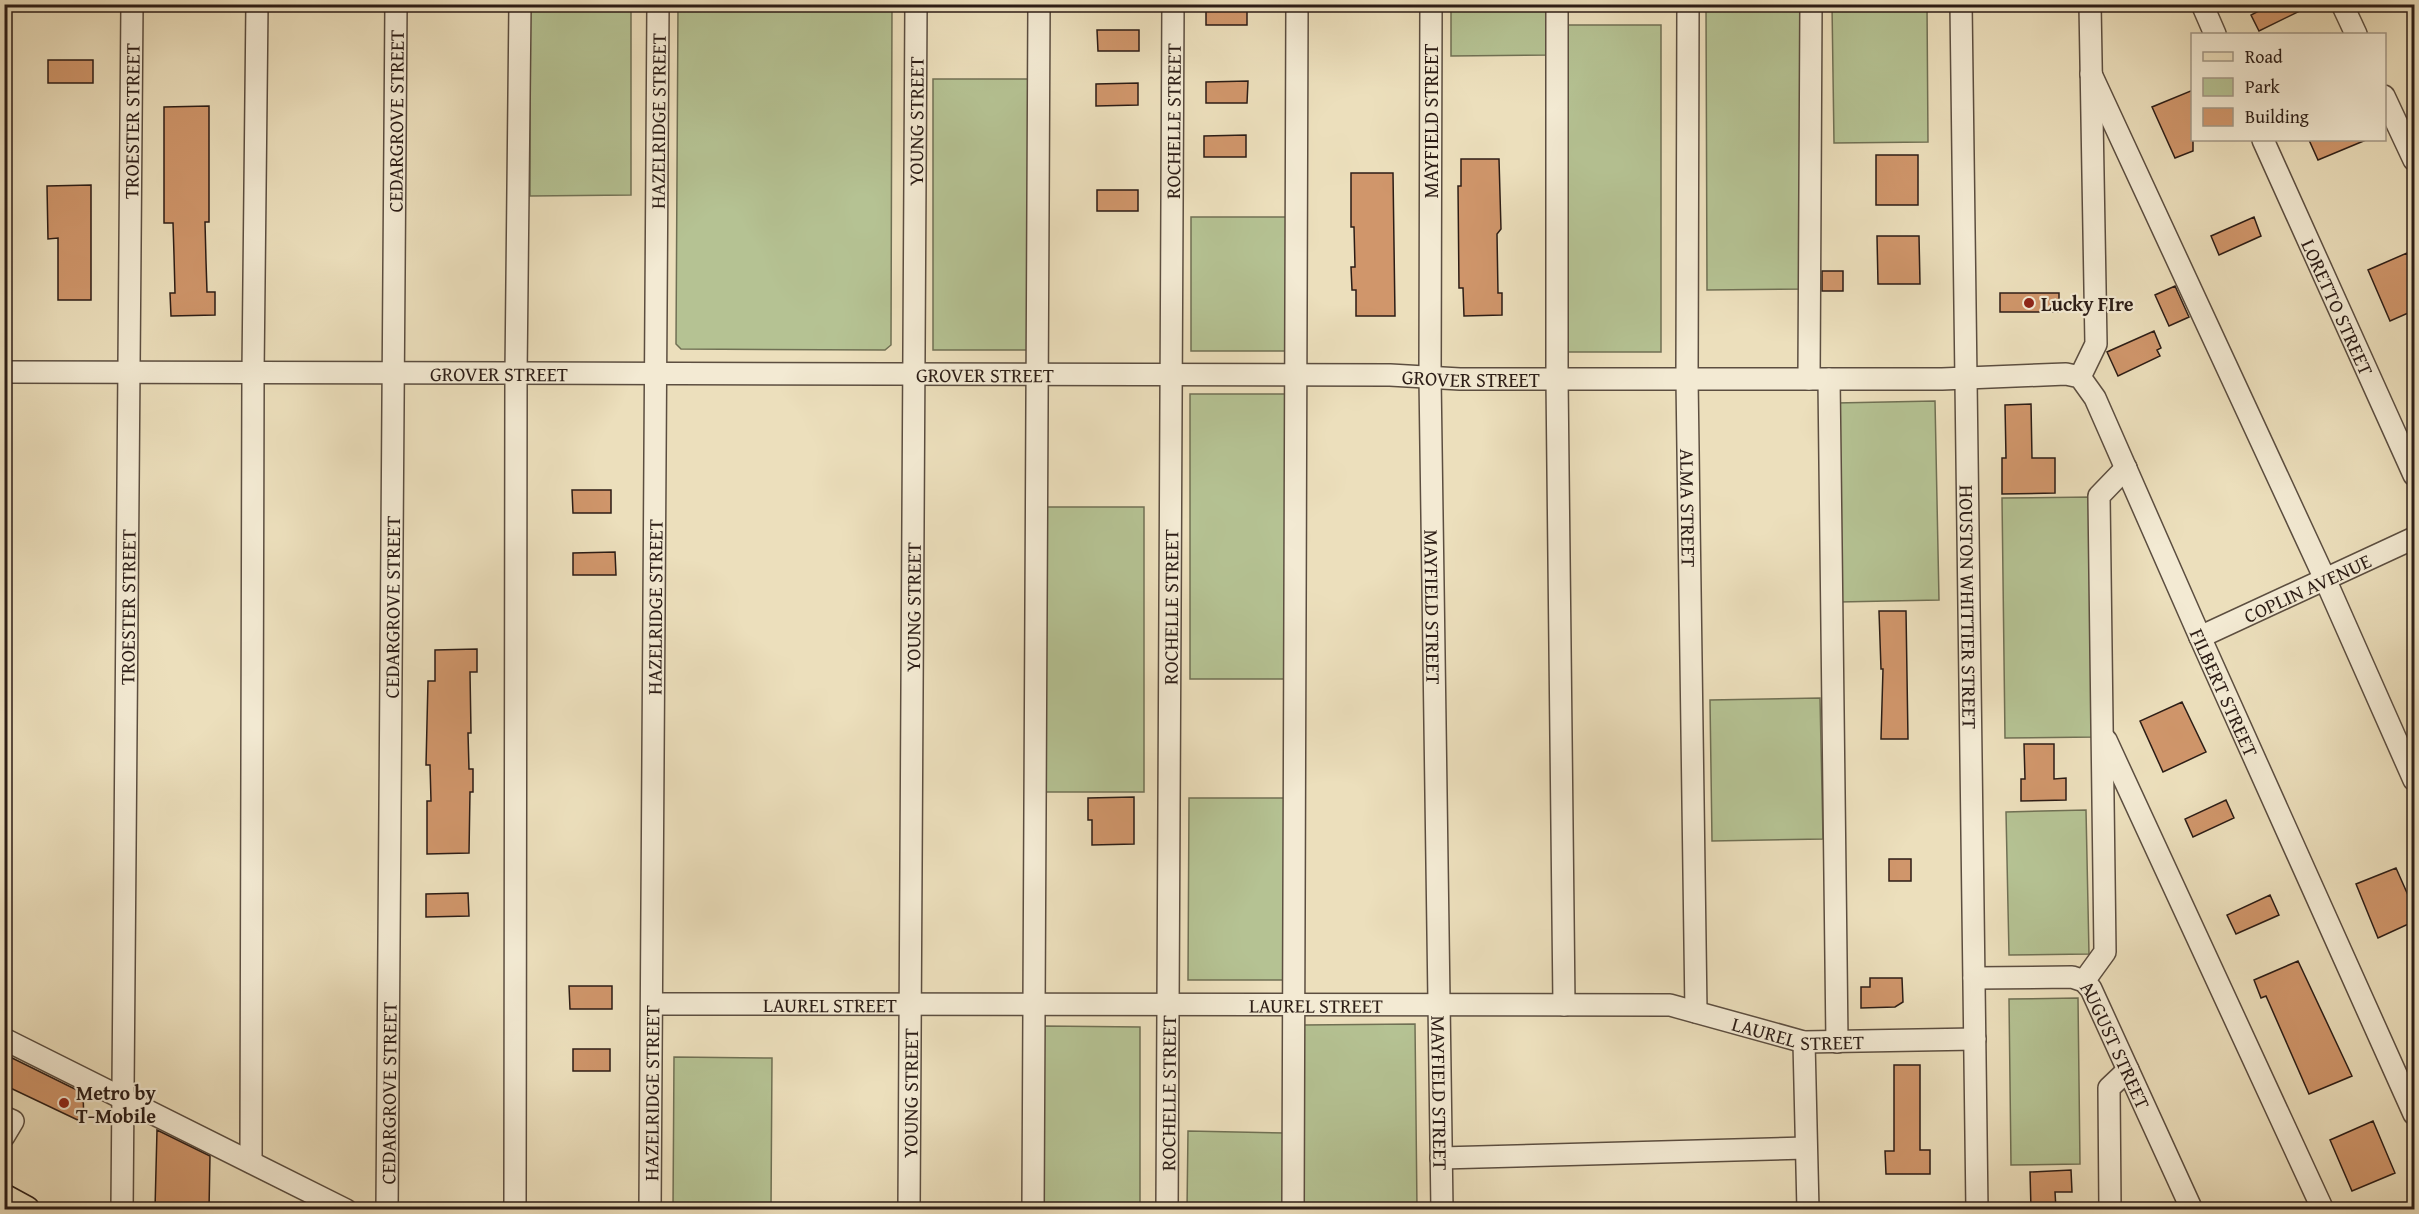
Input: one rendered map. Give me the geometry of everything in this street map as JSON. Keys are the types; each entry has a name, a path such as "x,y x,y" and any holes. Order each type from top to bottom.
{"main road":[{"path":"4,1198 26,1209"}],"street":[{"name":"TROESTER STREET","path":"122,1209 132,4"},
{"path":"251,1162 253,373 257,4"},
{"name":"CEDARGROVE STREET","path":"387,1209 396,4"},
{"path":"515,1209 516,374 520,4"},
{"name":"HAZELRIDGE STREET","path":"650,1209 658,4"},
{"name":"YOUNG STREET","path":"909,1209 916,4"},
{"path":"1034,1209 1039,4"},
{"name":"ROCHELLE STREET","path":"1167,1209 1173,4"},
{"path":"1293,1209 1298,4"},
{"name":"MAYFIELD STREET","path":"1431,4 1430,377 1442,1209"},
{"path":"1557,4 1557,379 1564,1005"},
{"name":"ALMA STREET","path":"1688,4 1687,379 1696,1012"},
{"path":"1811,4 1837,1042"},
{"name":"HOUSTON WHITTIER STREET","path":"1960,4 1977,1209"},
{"path":"1965,377 2066,374 2080,377 2096,344 2090,4"},
{"path":"2202,4 2215,33"},
{"path":"2342,4 2356,33"},
{"path":"2091,74 2325,579 2415,780"},
{"path":"2386,98 2415,160"},
{"name":"LORETTO STREET","path":"2263,141 2415,475"},
{"name":"GROVER STREET","path":"4,372 1390,375 1557,379 1965,377"},
{"name":"FILBERT STREET","path":"2080,377 2095,398 2415,1114"},
{"path":"2084,981 2105,952 2099,496 2126,468"},
{"name":"COPLIN AVENUE","path":"2200,637 2415,538"},
{"path":"2102,731 2323,1209"},
{"name":"AUGUST STREET","path":"1974,978 2072,977 2084,981 2091,989 2192,1209"},
{"name":"LAUREL STREET","path":"653,1004 1670,1005 1804,1042 1975,1039"},
{"path":"4,1038 346,1209"},
{"path":"1804,1042 1808,1209"},
{"path":"2110,1209 2109,1088 2128,1070"},
{"path":"4,1117 14,1121 4,1136"},
{"path":"1441,1158 1806,1148"}],"green space":[{"path":"530,5 631,5 631,195 530,196"},
{"path":"678,5 892,5 891,345 885,350 681,349 676,344"},
{"path":"1451,5 1548,5 1548,55 1451,56"},
{"path":"1706,5 1802,5 1803,289 1707,290"},
{"path":"1832,5 1927,5 1928,142 1834,143"},
{"path":"1564,25 1661,25 1661,352 1564,352"},
{"path":"933,79 1030,79 1030,350 933,350"},
{"path":"1191,217 1289,217 1290,351 1191,351"},
{"path":"1190,394 1288,394 1288,679 1190,679"},
{"path":"1935,401 1939,600 1839,602 1836,403"},
{"path":"2092,497 2095,737 2005,738 2002,498"},
{"path":"1046,507 1144,507 1144,792 1046,792"},
{"path":"1820,698 1823,839 1712,841 1710,700"},
{"path":"1189,798 1286,798 1285,980 1188,980"},
{"path":"2086,810 2089,954 2009,955 2006,812"},
{"path":"2078,998 2080,1164 2011,1165 2009,999"},
{"path":"1415,1024 1417,1209 1301,1210 1304,1025"},
{"path":"1044,1026 1140,1027 1140,1209 1043,1210"},
{"path":"674,1057 772,1058 771,1209 673,1209"},
{"path":"1188,1131 1285,1133 1285,1209 1187,1210"}],"building":[{"path":"1206,4 1247,4 1247,25 1206,25"},
{"path":"2272,4 2314,4 2259,31 2251,15"},
{"path":"1097,30 1139,30 1139,51 1098,51"},
{"path":"48,60 93,60 93,83 48,83"},
{"path":"1248,81 1247,103 1206,103 1206,82"},
{"path":"1138,83 1138,105 1096,106 1096,84"},
{"path":"2191,91 2193,151 2175,158 2152,107"},
{"path":"209,106 209,222 205,222 206,261 207,292 215,292 215,315 171,316 170,293 175,293 173,223 164,223 164,107"},
{"path":"1246,135 1246,157 1204,157 1204,136"},
{"path":"2309,141 2364,141 2318,160"},
{"path":"1876,155 1918,155 1918,205 1876,205"},
{"path":"1461,159 1499,159 1501,229 1497,234 1498,293 1502,293 1502,315 1464,316 1463,288 1459,288 1458,186 1461,186"},
{"path":"1351,173 1393,173 1395,316 1356,316 1356,290 1352,290 1351,267 1355,267 1354,227 1351,227"},
{"path":"91,185 91,300 58,300 58,238 48,239 47,186"},
{"path":"1097,190 1138,190 1138,211 1097,211"},
{"path":"2254,217 2261,236 2219,255 2211,236"},
{"path":"1877,236 1919,236 1920,284 1878,284"},
{"path":"2407,253 2415,271 2415,310 2390,321 2368,270"},
{"path":"1822,271 1843,271 1843,291 1822,291"},
{"path":"2175,286 2189,317 2169,326 2155,295"},
{"name":"Lucky FIre","path":"2000,293 2059,293 2059,312 2000,312"},
{"path":"2154,331 2161,348 2157,350 2160,356 2118,376 2107,352"},
{"path":"2031,404 2032,458 2055,458 2055,493 2002,494 2002,458 2006,458 2005,405"},
{"path":"572,490 611,490 611,513 573,513"},
{"path":"615,552 616,575 573,575 573,553"},
{"path":"1879,611 1906,611 1908,739 1881,739 1883,669 1881,669"},
{"path":"477,649 477,672 470,672 471,733 468,733 469,769 473,769 473,792 470,792 469,853 427,854 427,801 431,801 430,765 426,765 428,681 435,681 435,650"},
{"path":"2182,702 2206,752 2163,772 2140,721"},
{"path":"2024,744 2054,744 2054,779 2066,778 2066,800 2021,801 2021,779 2025,779"},
{"path":"1134,797 1134,844 1092,845 1092,820 1088,820 1088,798"},
{"path":"2226,800 2234,818 2193,837 2185,819"},
{"path":"1889,859 1911,859 1911,881 1889,881"},
{"path":"2396,868 2415,911 2415,921 2378,938 2356,884"},
{"path":"468,893 469,916 426,917 426,894"},
{"path":"2270,895 2279,915 2236,934 2227,915"},
{"path":"2298,961 2352,1076 2309,1094 2266,996 2261,998 2254,980"},
{"path":"1870,978 1902,978 1903,1002 1895,1007 1861,1008 1861,987 1870,987"},
{"path":"569,986 612,986 612,1009 570,1009"},
{"path":"573,1049 610,1049 610,1071 573,1071"},
{"path":"4,1054 83,1093 84,1123 4,1085"},
{"path":"1894,1065 1920,1065 1920,1150 1930,1150 1930,1174 1886,1174 1885,1151 1894,1151"},
{"path":"2373,1121 2395,1173 2352,1191 2330,1140"},
{"path":"157,1130 210,1156 209,1209 155,1209"},
{"path":"2071,1170 2072,1192 2055,1192 2056,1209 2031,1209 2030,1172"}],"place":[{"name":"Lucky FIre","path":"2029,303"},
{"name":"Metro by T-Mobile","path":"64,1103"}]}
